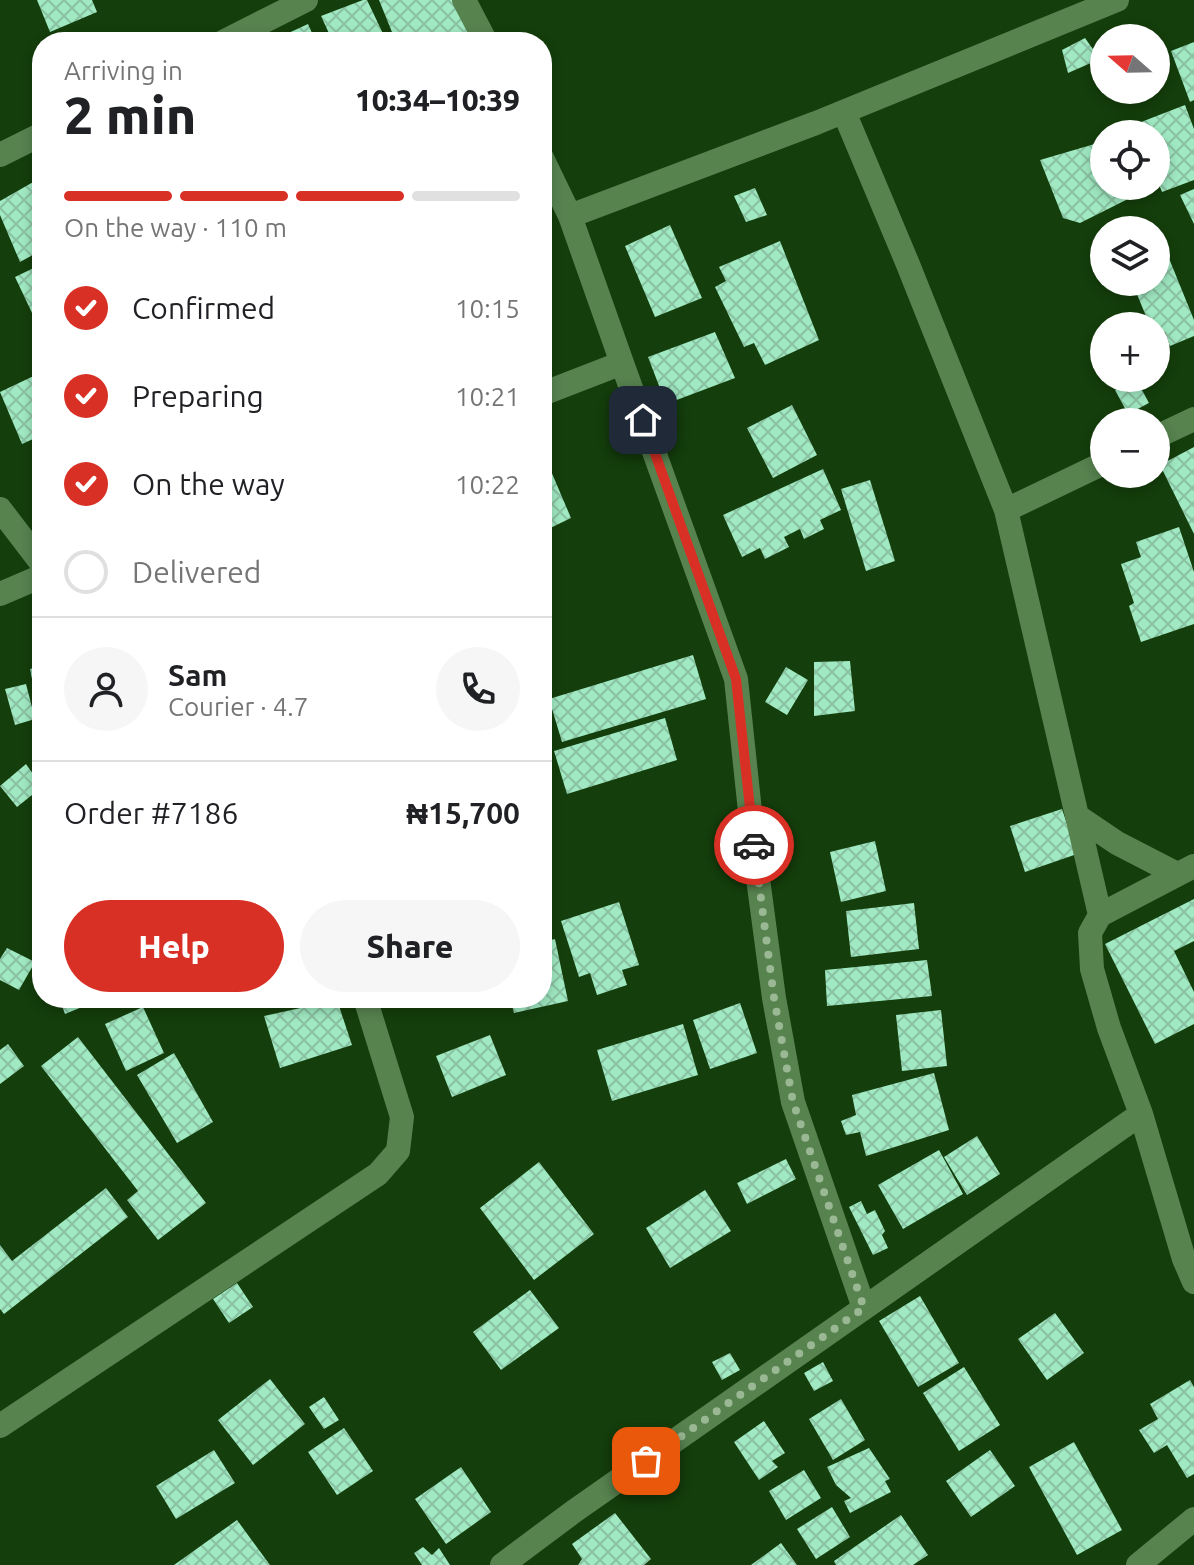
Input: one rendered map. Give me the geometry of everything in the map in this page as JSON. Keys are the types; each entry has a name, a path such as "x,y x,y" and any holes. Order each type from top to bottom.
{"street":[{"path":"243,32 306,0"},
{"path":"464,0 481,32"},
{"path":"570,216 844,112 1117,0"},
{"path":"844,112 1006,510 1100,915"},
{"path":"0,155 32,139"},
{"path":"552,179 570,216 736,679 770,968 793,1102 864,1308"},
{"path":"552,390 622,363"},
{"path":"1170,430 1194,419"},
{"path":"1006,510 1090,470"},
{"path":"0,509 32,551"},
{"path":"0,594 32,580"},
{"path":"1077,816 1117,843 1185,870"},
{"path":"1185,870 1100,915 1090,933 1092,969 1109,1028 1141,1114 1184,1259 1194,1282"},
{"path":"0,1426 378,1174 398,1151 402,1117 368,1008"},
{"path":"502,1565 1141,1114"},
{"path":"1138,1565 1194,1519"}],"building":[{"path":"37,0 92,0 97,12 50,32"},
{"path":"367,0 382,32 328,32 321,16"},
{"path":"379,0 453,0 469,32 392,32"},
{"path":"308,24 312,32 291,32"},
{"path":"1085,38 1090,45 1090,63 1068,73 1062,50"},
{"path":"1194,42 1194,100 1190,102 1171,51"},
{"path":"1185,105 1194,129 1194,180 1170,189 1170,120 1146,120"},
{"path":"1090,145 1090,200 1126,200 1080,223 1063,218 1040,160"},
{"path":"32,183 32,255 20,262 0,215 0,201"},
{"path":"755,188 767,215 746,222 734,196"},
{"path":"1194,189 1194,224 1180,195"},
{"path":"670,225 702,298 655,317 625,246"},
{"path":"780,241 819,340 765,365 754,343 744,347 715,287 726,281 719,267"},
{"path":"1170,261 1194,320 1194,336 1170,346 1170,312 1144,312 1138,296 1170,296"},
{"path":"32,269 32,313 15,277"},
{"path":"715,332 735,378 666,404 648,357"},
{"path":"32,377 32,440 22,444 0,392"},
{"path":"1116,392 1143,392 1149,403 1139,408 1125,408"},
{"path":"792,405 817,455 773,478 747,428"},
{"path":"1194,447 1194,534 1170,485 1170,460"},
{"path":"823,469 841,510 820,520 824,529 804,539 800,529 784,537 789,547 765,559 760,548 742,557 723,515"},
{"path":"552,473 571,518 552,527"},
{"path":"870,480 895,561 866,571 841,489"},
{"path":"1179,527 1194,572 1194,624 1141,642 1129,606 1134,603 1121,564 1141,557 1136,542"},
{"path":"693,655 706,699 562,742 552,709 552,698"},
{"path":"850,661 855,711 814,716 814,662"},
{"path":"786,667 808,680 787,715 765,702"},
{"path":"26,684 32,720 15,725 5,689"},
{"path":"665,718 677,760 567,794 554,751"},
{"path":"26,764 32,773 32,795 17,807 0,786"},
{"path":"1062,809 1077,854 1025,872 1010,826"},
{"path":"875,841 886,891 841,902 830,852"},
{"path":"1194,899 1194,941 1174,951 1194,992 1194,1024 1155,1044 1105,944"},
{"path":"619,902 639,965 622,970 627,985 597,995 590,973 579,977 561,921"},
{"path":"914,903 919,949 851,957 846,911"},
{"path":"555,939 568,1001 552,1005 552,940"},
{"path":"7,948 32,960 32,967 19,990 0,980 0,959"},
{"path":"927,960 932,996 827,1006 825,970"},
{"path":"740,1003 757,1053 710,1069 693,1020"},
{"path":"63,1008 80,1008 65,1014"},
{"path":"143,1008 164,1053 126,1071 105,1024"},
{"path":"300,1008 340,1008 352,1045 280,1068 264,1016"},
{"path":"513,1008 536,1008 514,1013"},
{"path":"941,1010 947,1066 902,1071 896,1015"},
{"path":"683,1024 698,1075 612,1101 597,1050"},
{"path":"490,1035 506,1075 452,1097 436,1056"},
{"path":"78,1037 206,1203 158,1240 127,1200 138,1191 41,1066"},
{"path":"8,1044 24,1066 0,1084 0,1050"},
{"path":"174,1053 213,1122 177,1143 137,1075"},
{"path":"934,1073 949,1130 866,1156 860,1132 846,1135 841,1121 856,1115 852,1095"},
{"path":"977,1136 1000,1174 967,1195 944,1157"},
{"path":"939,1150 963,1194 903,1229 878,1185"},
{"path":"786,1159 796,1179 747,1204 737,1183"},
{"path":"539,1162 594,1234 534,1280 480,1208"},
{"path":"106,1188 128,1217 4,1314 0,1309 0,1245 12,1261"},
{"path":"705,1190 731,1231 670,1268 646,1228"},
{"path":"861,1201 867,1214 875,1210 885,1231 882,1235 888,1248 873,1255 849,1207"},
{"path":"237,1283 253,1307 229,1323 213,1299"},
{"path":"530,1290 559,1328 501,1370 473,1332"},
{"path":"920,1296 959,1363 918,1387 879,1321"},
{"path":"1055,1313 1084,1353 1047,1380 1018,1339"},
{"path":"730,1353 740,1370 722,1380 712,1362"},
{"path":"823,1362 833,1381 814,1391 804,1373"},
{"path":"964,1367 1000,1425 959,1451 923,1393"},
{"path":"270,1379 305,1424 253,1465 218,1420"},
{"path":"1190,1380 1194,1387 1194,1474 1187,1478 1167,1445 1154,1453 1139,1430 1158,1419 1150,1404"},
{"path":"324,1397 339,1420 324,1429 309,1407"},
{"path":"841,1399 865,1440 833,1460 809,1419"},
{"path":"764,1421 785,1453 772,1461 778,1467 759,1480 734,1442"},
{"path":"344,1428 373,1471 337,1495 308,1452"},
{"path":"1074,1442 1122,1530 1077,1555 1029,1467"},
{"path":"869,1448 890,1479 885,1481 891,1492 850,1513 844,1501 851,1498 836,1485 827,1467"},
{"path":"214,1450 235,1483 176,1519 156,1486"},
{"path":"990,1450 1015,1486 971,1517 946,1481"},
{"path":"461,1467 491,1512 446,1544 415,1499"},
{"path":"804,1470 821,1498 786,1520 769,1491"},
{"path":"832,1507 850,1537 816,1559 797,1529"},
{"path":"615,1513 651,1559 644,1565 578,1565 582,1559 572,1544"},
{"path":"901,1515 928,1555 913,1565 836,1565 834,1561"},
{"path":"237,1520 270,1565 174,1565"},
{"path":"781,1543 797,1565 751,1565"},
{"path":"423,1547 432,1555 439,1548 450,1565 422,1565 414,1553"}],"way so far":[{"path":"646,1461 864,1308 793,1102 774,998 754,845"}],"route":[{"path":"643,420 736,679 754,845"}]}
